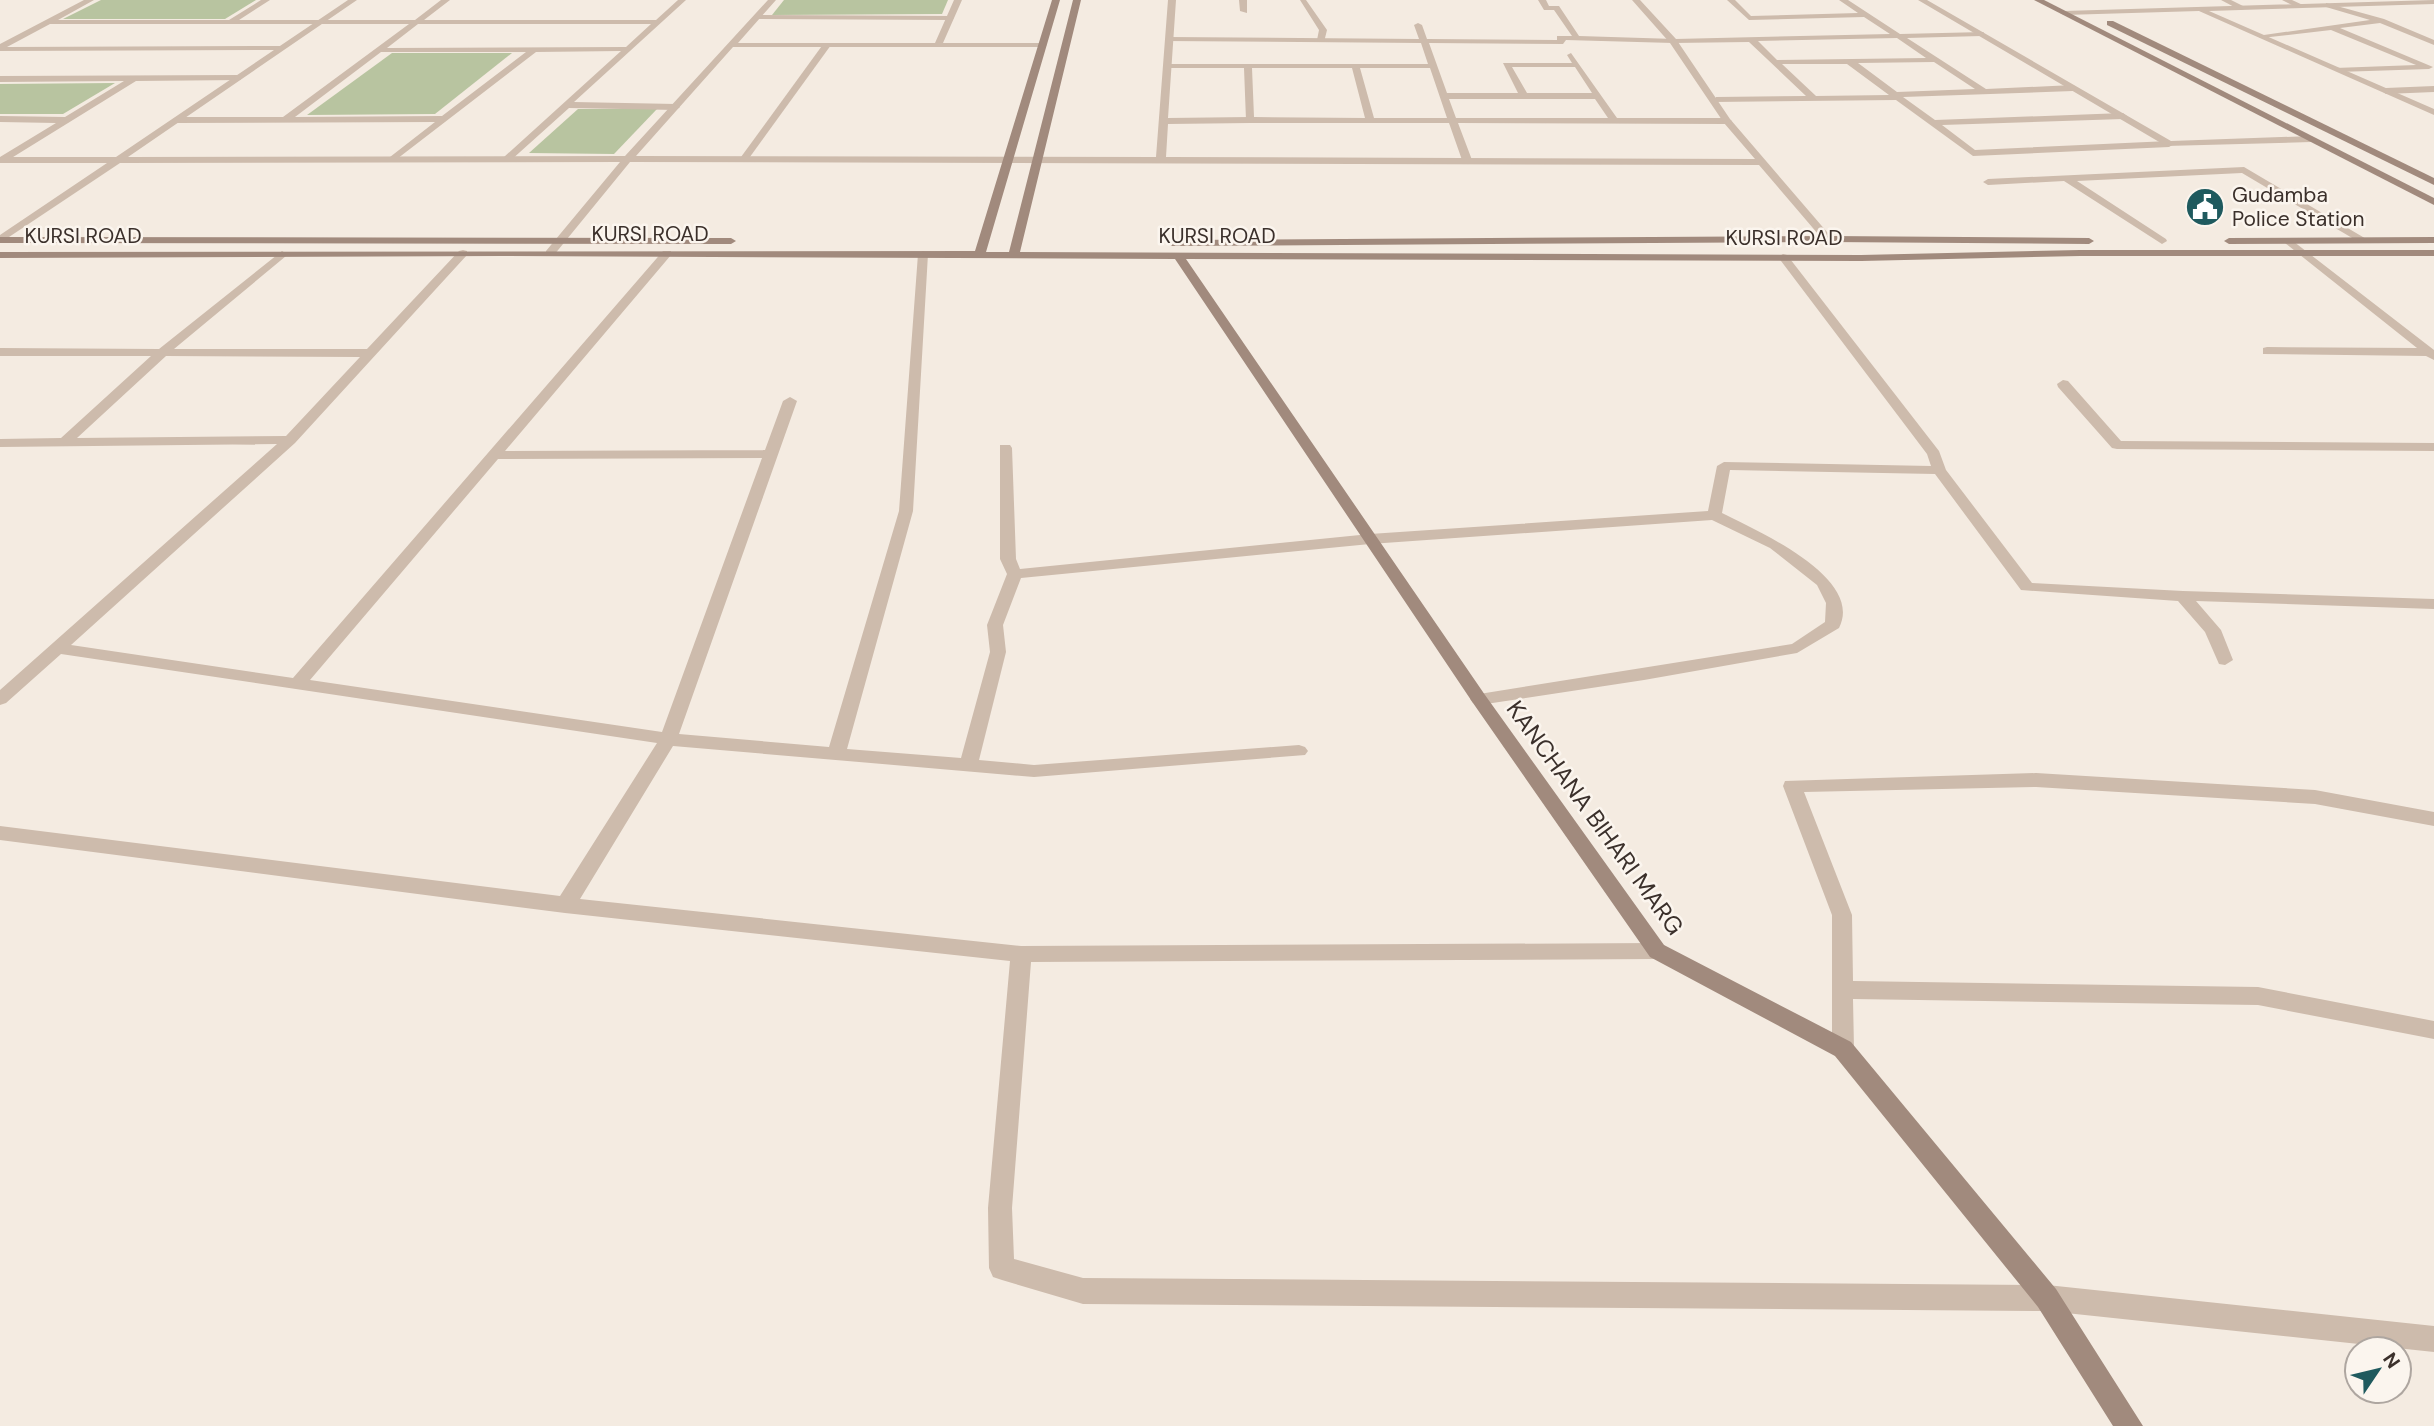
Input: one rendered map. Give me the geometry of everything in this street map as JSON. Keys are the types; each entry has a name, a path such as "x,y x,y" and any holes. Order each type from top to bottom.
{"main road":[{"path":"999,246 1008,159 1056,0"},
{"path":"999,246 1037,159 1076,0"},
{"path":"2038,0 2434,202"},
{"path":"2071,4 2434,182"},
{"name":"KURSI ROAD","path":"1160,243 1828,239 2162,242 2434,240"},
{"name":"KURSI ROAD","path":"0,240 751,242"},
{"path":"764,242 942,242"},
{"name":"KURSI ROAD","path":"970,242 999,246 1178,255 1783,257 2434,253"},
{"name":"KURSI ROAD","path":"0,255 923,254 1030,242"},
{"name":"KANCHANA BIHARI MARG","path":"1178,255 1479,699 1657,951 1843,1049 2047,1298 2129,1426"}],"street":[{"path":"0,48 90,0"},
{"path":"232,21 266,0"},
{"path":"0,240 353,0"},
{"path":"285,120 446,0"},
{"path":"507,159 682,0"},
{"path":"550,253 628,159 772,0"},
{"path":"938,45 958,0"},
{"path":"1161,159 1172,0"},
{"path":"1243,0 1244,11"},
{"path":"1542,0 1547,8 1556,8 1577,38"},
{"path":"1636,0 1672,40 1716,100 1727,121 1828,239"},
{"path":"1731,0 1749,18 1866,15"},
{"path":"1843,0 1983,91"},
{"path":"1922,0 2169,144"},
{"path":"2224,0 2243,8"},
{"path":"2286,0 2301,6"},
{"path":"1303,2 1323,30 1321,40"},
{"path":"2064,13 2434,2"},
{"path":"2329,5 2381,21 2434,43"},
{"path":"2200,9 2434,112"},
{"path":"756,17 950,18"},
{"path":"2261,36 2381,21"},
{"path":"50,22 658,22"},
{"path":"1418,25 1467,160"},
{"path":"2331,27 2431,66"},
{"path":"1614,120 1560,38 1751,40 1981,34"},
{"path":"1169,39 1563,42"},
{"path":"1751,40 1813,98"},
{"path":"731,45 1043,45"},
{"path":"744,159 827,45"},
{"path":"0,48 282,48"},
{"path":"378,50 628,49"},
{"path":"393,159 533,50"},
{"path":"1774,62 1936,60"},
{"path":"1849,61 1973,153 2311,139"},
{"path":"1524,96 1506,65 1577,65"},
{"path":"1168,66 1433,66"},
{"path":"1248,66 1251,120"},
{"path":"1355,66 1370,120"},
{"path":"2338,70 2431,66"},
{"path":"0,79 238,78"},
{"path":"1,160 133,79"},
{"path":"1716,100 2073,88"},
{"path":"2386,91 2434,89"},
{"path":"1444,96 1597,96"},
{"path":"567,105 676,107"},
{"path":"1932,123 2123,117"},
{"path":"176,120 445,119"},
{"path":"0,120 67,120"},
{"path":"1164,121 1727,121"},
{"path":"1,160 1161,159 1764,162"},
{"path":"1988,182 2244,170 2363,240"},
{"path":"2066,178 2162,242"},
{"path":"2289,240 2432,354"},
{"path":"0,699 290,440 463,253"},
{"path":"297,684 667,253"},
{"path":"65,442 163,352 282,254"},
{"path":"836,754 906,511 923,254"},
{"path":"1783,257 1934,454 1939,470 2027,587 2183,596 2434,604"},
{"path":"2267,351 2432,354"},
{"path":"0,352 371,353"},
{"path":"2063,384 2118,445 2434,447"},
{"path":"565,905 668,739 790,401"},
{"path":"3,445 290,440"},
{"path":"968,765 998,652 995,625 1015,574 1008,559 1006,448"},
{"path":"495,455 771,454"},
{"path":"1714,515 1724,466 1939,470"},
{"path":"1015,574 1370,539 1714,515 1776,545 1824,583 1834,603 1833,624 1797,648 1644,675 1479,699"},
{"path":"2183,596 2213,630 2225,660"},
{"path":"57,648 668,739 1034,771 1299,751"},
{"path":"1843,1049 1842,915 1792,786 2036,780 2315,797 2434,819"},
{"path":"0,833 565,905 1021,954 1657,951"},
{"path":"1021,954 1000,1208 1002,1268 1083,1292 2047,1298 2434,1339"},
{"path":"1843,990 2258,996 2434,1030"}],"green space":[{"path":"101,0 256,0 225,19 63,19"},
{"path":"784,0 948,0 942,14 772,15"},
{"path":"392,53 512,53 435,114 307,115"},
{"path":"115,83 63,114 0,114 0,84"},
{"path":"578,109 657,109 614,154 529,153"}],"place":[{"name":"Gudamba Police Station","path":"2205,207"}]}
